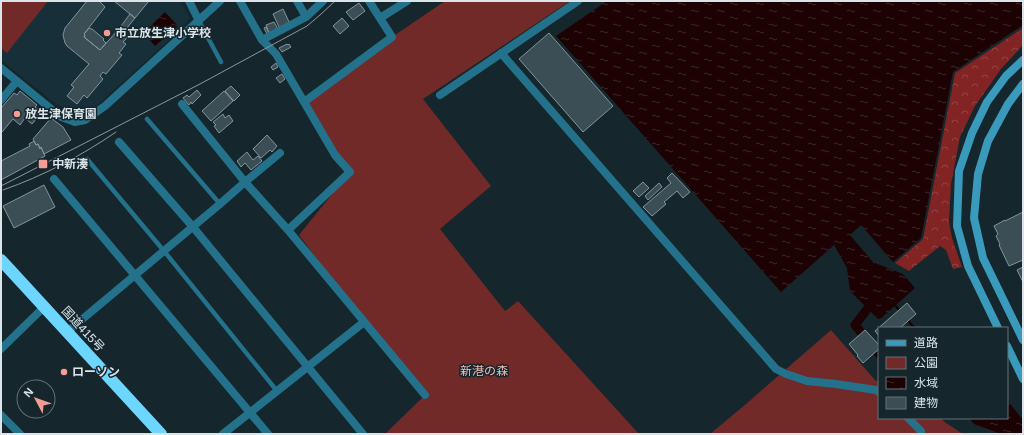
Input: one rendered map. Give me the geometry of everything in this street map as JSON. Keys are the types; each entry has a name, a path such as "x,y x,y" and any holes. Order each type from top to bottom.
{"highway":[{"name":"国道415号","path":"1,260 160,434"}],"street":[{"path":"189,1 199,21"},
{"path":"1,68 61,117 75,122 85,120 105,106 220,1"},
{"path":"240,1 262,40 276,54 335,154 350,172 288,230"},
{"path":"297,1 306,17"},
{"path":"262,40 306,17 323,1"},
{"path":"304,102 392,37 370,1"},
{"path":"380,18 407,1"},
{"path":"440,95 578,1"},
{"path":"501,53 776,369 807,381 836,384 878,391"},
{"path":"998,327 968,266 957,226 959,171 972,133 988,102 1006,76 1023,60"},
{"path":"1,100 18,81"},
{"path":"1023,84 1008,104 988,141 978,174 974,218 983,258 1023,340"},
{"path":"182,104 245,182 288,230 425,395"},
{"path":"119,142 193,227 363,434"},
{"path":"67,332 280,153"},
{"path":"54,179 268,434"},
{"path":"1,349 44,307"},
{"path":"224,434 364,322"},
{"path":"1008,348 1023,379"},
{"path":"1,415 20,434"},
{"path":"909,419 922,433"}],"lane":[{"path":"199,21 221,62"},
{"path":"147,119 220,204"},
{"path":"87,159 164,251 277,391"}],"shaded area":[{"path":"1,1 180,1 190,18 178,32 94,108 77,116 51,100 1,60"}],"green space":[{"path":"1,1 48,1 7,53 1,48"},
{"name":"新港の森","path":"445,1 570,1 423,99 491,186 440,229 505,311 518,301 639,434 385,434 425,395 364,322 299,235 350,172 304,102 392,37"},
{"path":"1023,28 1023,45 1001,69 975,106 960,137 951,184 949,222 952,238 962,267 953,269 946,250 940,246 909,271 895,263 923,239 955,73"},
{"path":"831,330 875,380 878,382 878,419 941,419 963,434 710,434"}],"water":[{"path":"607,1 1023,1 1023,25 953,72 921,238 893,262 861,225 850,235 873,262 903,274 915,288 879,320 850,291 847,268 834,245 781,292 556,36"},
{"path":"165,12 178,26 155,46 143,33"},
{"path":"1008,401 1023,420 1023,434 1001,434 974,424 970,419 1008,419"}],"building":[{"path":"87,1 99,1 105,7 84,34 84,37 100,50 118,30 127,38 123,42 126,44 119,53 122,55 106,74 103,72 100,76 103,79 87,98 84,95 77,104 67,96 74,87 71,85 89,64 67,46 63,35 65,28"},
{"path":"114,1 149,1 135,18"},
{"path":"359,3 365,11 353,20 346,12"},
{"path":"283,9 290,24 280,29 273,14"},
{"path":"130,14 135,18 122,34 118,30"},
{"path":"342,18 349,26 340,34 333,26"},
{"path":"274,22 278,29 269,33 266,25"},
{"path":"266,27 269,33 267,34 264,28"},
{"path":"89,28 104,39 103,40 106,43 100,50 84,37 84,34"},
{"path":"549,33 613,106 583,132 519,59"},
{"path":"287,44 291,47 282,52 279,48"},
{"path":"276,63 278,67 273,70 271,67"},
{"path":"282,74 285,79 280,83 276,78"},
{"path":"231,86 240,95 234,101 225,91"},
{"path":"197,90 201,95 189,105 183,98 187,95 189,97"},
{"path":"20,91 37,105 35,107 42,112 32,124 25,118 20,125 13,119 2,132 1,108 14,93 17,95"},
{"path":"224,91 233,101 211,121 202,111"},
{"path":"223,114 225,118 229,115 233,121 219,133 213,122"},
{"path":"51,118 63,127 71,140 44,154 41,147 40,149 38,144 36,145 33,139"},
{"path":"267,135 277,146 272,152 270,150 261,158 253,149"},
{"path":"34,141 36,145 38,144 40,148 41,147 45,156 1,180 1,161 30,146 29,144"},
{"path":"247,152 253,160 258,156 262,161 251,170 245,163 241,167 237,161"},
{"path":"672,173 690,192 683,198 677,191 664,202 666,204 652,216 643,207 671,183 667,178"},
{"path":"643,182 649,188 639,197 633,191"},
{"path":"659,183 662,187 648,200 645,196"},
{"path":"44,185 55,207 14,228 3,206"},
{"path":"1023,212 1023,260 1009,266 999,245 1000,244 996,236 998,234 994,226"},
{"path":"1023,267 1023,282 1017,270"},
{"path":"907,303 916,314 901,327 880,327"},
{"path":"865,330 878,344 878,350 863,363 849,344"}],"waterway":[{"path":"875,299 855,325 878,353"},
{"path":"894,304 901,312"},
{"path":"907,319 913,327"}],"tram line":[{"path":"1,186 200,84 307,26 335,1"},
{"path":"3,190 61,165 116,132"}],"place":[{"name":"市立放生津小学校","path":"107,33"},
{"name":"放生津保育園","path":"17,114"},
{"name":"中新湊","path":"43,164"},
{"name":"ローソン","path":"64,372"}]}
